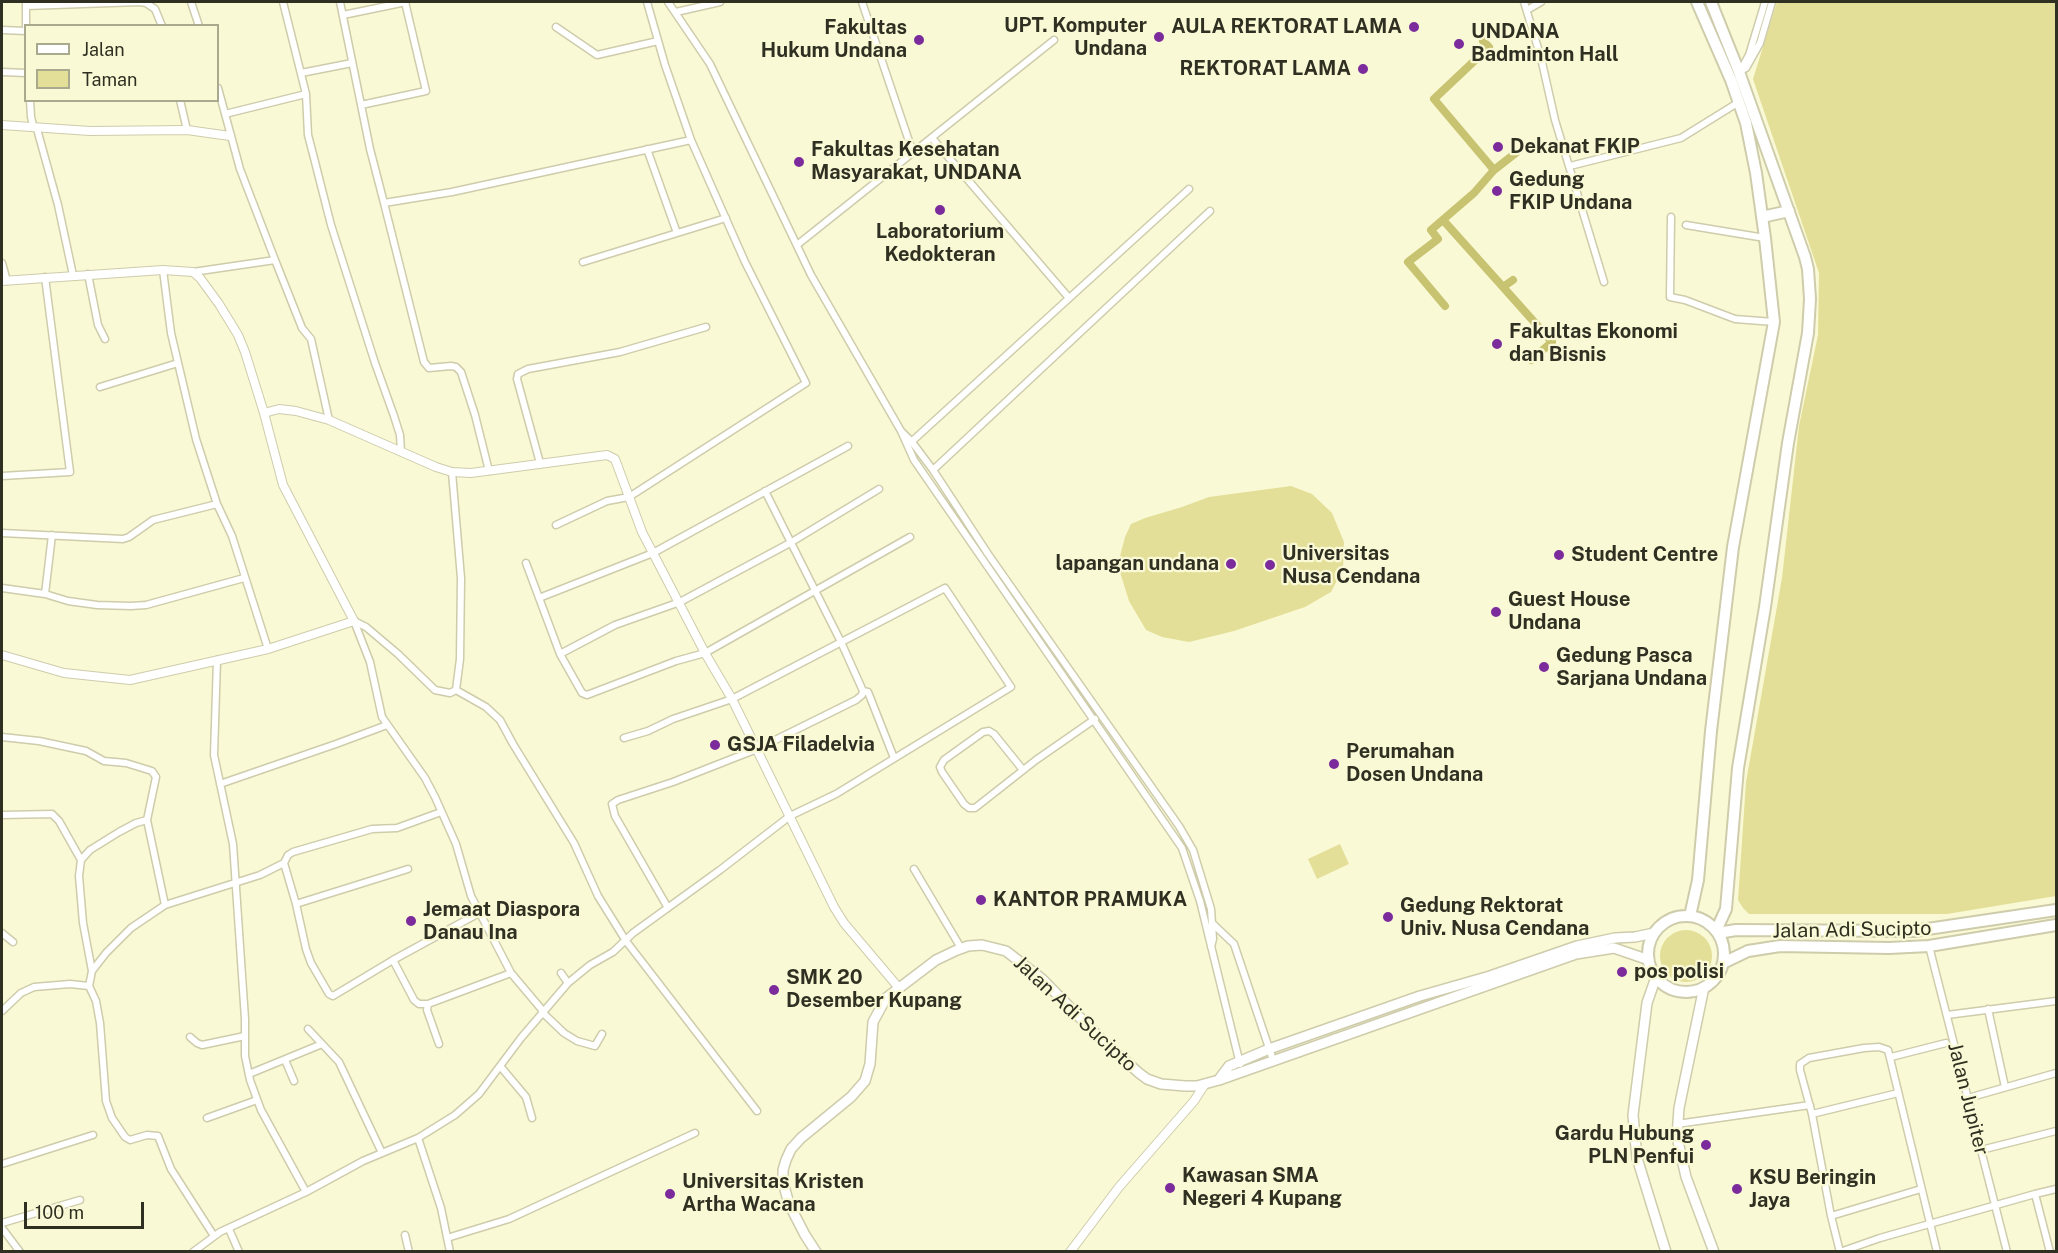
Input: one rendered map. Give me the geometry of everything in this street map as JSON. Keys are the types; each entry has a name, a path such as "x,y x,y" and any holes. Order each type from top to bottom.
{"highway":[{"path":"1690,916 1698,880 1710,742 1733,547 1774,322 1752,148 1739,101 1697,2"},
{"path":"1711,2 1789,211 1808,269 1810,299 1808,333 1788,444 1765,607 1738,768 1726,909 1717,932"},
{"path":"1762,217 1789,211"},
{"name":"Jalan Adi Sucipto","path":"1717,932 1737,930 1914,932 2056,910"},
{"path":"1690,916 1709,924 1717,932 1724,953 1723,963 1713,981 1691,992 1678,991 1666,986 1656,977 1649,960 1648,950 1654,933 1664,923 1676,917 1690,916"},
{"name":"Jalan Adi Sucipto","path":"1723,963 1748,951 1780,946 1888,948 1929,946 2056,925"}],"main road":[{"name":"Jalan Adi Sucipto","path":"1241,1066 1269,1049 1577,946 1654,933"},
{"name":"Jalan Adi Sucipto","path":"816,1251 789,1204 783,1182 783,1170 791,1149 851,1097 865,1081 870,1064 870,1035 875,1015 886,998 936,960 961,948 982,945 1006,951 1042,979 1104,1042 1147,1079 1161,1084 1185,1086 1219,1080 1229,1066 1273,1060 1576,954 1614,948 1649,960"},
{"path":"1656,977 1647,1003 1633,1115 1637,1158 1666,1251"},
{"path":"1704,987 1676,1124 1686,1177 1714,1251"}],"street":[{"path":"26,24 26,4 140,2 155,9 161,24"},
{"path":"191,2 198,24"},
{"path":"283,2 306,94 308,135 331,225 400,435 401,452"},
{"path":"340,2 370,149 424,362 429,368 451,366 461,372 489,471"},
{"path":"343,15 405,2 426,91 361,105"},
{"path":"556,525 607,501 629,497 806,383 745,262 691,140 647,2"},
{"path":"668,2 710,64 811,275 909,444 925,477 1179,826 1192,850 1212,909 1213,939 1210,949"},
{"path":"676,12 720,2"},
{"path":"862,2 913,153"},
{"path":"1524,2 1604,282"},
{"path":"1527,10 1541,2"},
{"path":"1739,72 1749,55 1765,2"},
{"path":"1739,72 1746,68 1760,43 1772,2"},
{"path":"556,27 597,55 658,41"},
{"path":"2,30 24,31"},
{"path":"797,245 1054,40"},
{"path":"301,73 352,63"},
{"path":"2,72 24,73"},
{"path":"219,92 230,136 255,212 302,328 311,339 330,420"},
{"path":"225,114 306,94"},
{"path":"1569,166 1681,138 1739,101"},
{"path":"30,102 31,117 38,129 74,275"},
{"path":"180,102 187,130"},
{"path":"2,125 38,129 187,130 230,136"},
{"path":"932,138 1069,298"},
{"path":"384,203 452,192 691,140"},
{"path":"647,149 677,233"},
{"path":"909,444 1189,189"},
{"path":"933,470 1210,211"},
{"path":"1671,217 1670,297 1685,300 1735,319 1774,322"},
{"path":"583,262 726,218"},
{"path":"1686,225 1765,238"},
{"path":"2,263 4,281 163,270 193,272 275,260"},
{"path":"163,270 165,297 196,439 268,649"},
{"path":"193,272 219,304 238,335 264,413 283,485 354,621 370,662 382,717 426,778 456,844 471,896 479,914 511,973 542,1012 564,1033 577,1041 595,1046 602,1034"},
{"path":"88,274 98,325 105,339"},
{"path":"2,476 69,472 45,277"},
{"path":"540,463 517,379 522,371 620,352 706,327"},
{"path":"99,387 178,363"},
{"path":"264,413 279,409 330,420 452,472 471,473 610,456 617,463 642,532 705,653 732,699 844,923 899,988"},
{"path":"909,444 933,470 997,574 1093,720 1182,848 1200,901 1210,949 1241,1066"},
{"path":"539,598 653,553 848,446"},
{"path":"452,472 461,578 460,659 456,690"},
{"path":"560,654 615,624 680,602 790,543 879,489"},
{"path":"765,491 864,691 867,692 894,758"},
{"path":"2,533 123,539 153,520 217,504"},
{"path":"45,594 52,535"},
{"path":"526,563 560,654 582,693 587,695 676,660 705,653 910,537"},
{"path":"2,588 97,605 137,606 244,578"},
{"path":"193,1251 214,1236 382,1153 418,1138 455,1115 479,1094 542,1012 568,983 590,965 613,952 633,933 790,816 836,794 1010,690 1011,685 945,588 732,699 624,738"},
{"path":"2,655 64,673 130,680 268,649 354,621 366,627 390,647 435,690 450,693 456,690"},
{"path":"217,660 214,748 219,784 233,844 245,1056 257,1100 278,1145 306,1192"},
{"path":"456,690 486,707 500,720 574,843 598,896 626,941 758,1111"},
{"path":"668,908 615,816 612,804 757,749 856,700 864,691"},
{"path":"1023,770 989,731 983,732 944,760 940,767 964,804 972,808 979,806 1023,770 1100,715"},
{"path":"219,784 387,725"},
{"path":"2,737 39,741 86,751 104,761 126,763 152,771 156,777 147,820 165,905"},
{"path":"92,971 131,928 165,905 260,875 284,862 293,852 372,830 397,828 441,812"},
{"path":"2,814 52,814 59,821 81,860"},
{"path":"147,820 119,832 90,850 81,860 79,876 83,923 92,971 89,986 96,1001 100,1023 106,1101 112,1118 125,1137 130,1140 158,1136 171,1169 214,1236"},
{"path":"1171,830 1179,826"},
{"path":"284,862 306,949 311,963 330,995 336,995 393,960 479,914"},
{"path":"296,904 408,869"},
{"path":"914,869 961,948"},
{"path":"1200,901 1208,898"},
{"path":"1213,924 1234,944 1273,1060"},
{"path":"2,933 13,942"},
{"name":"Jalan Jupiter","path":"1929,946 2007,1251"},
{"path":"393,960 414,1000 420,1004 428,1004 511,973"},
{"path":"561,973 568,983"},
{"path":"2,1011 21,993 34,987 70,984 89,986"},
{"path":"1947,1015 2056,1000"},
{"path":"428,1004 427,1010 439,1044"},
{"path":"1988,1009 2006,1087"},
{"path":"308,1029 339,1062 382,1153"},
{"path":"190,1037 202,1045 245,1036"},
{"path":"1891,1057 1946,1043"},
{"path":"249,1074 322,1044"},
{"path":"1937,1251 1930,1225 1921,1189 1898,1094 1891,1057 1888,1050 1879,1047 1809,1058 1803,1061 1800,1070 1812,1114 1840,1251 1880,1238 1930,1225 2056,1188"},
{"path":"285,1060 294,1080"},
{"path":"500,1066 526,1097 532,1118"},
{"path":"1968,1098 2056,1073"},
{"path":"1070,1251 1119,1187 1186,1110 1205,1084"},
{"path":"1812,1114 1898,1094"},
{"path":"207,1118 257,1100"},
{"path":"1676,1124 1810,1105"},
{"path":"1981,1150 2056,1131"},
{"path":"447,1238 509,1219 695,1133"},
{"path":"2,1164 93,1135"},
{"path":"418,1138 433,1182 450,1251"},
{"path":"1831,1215 1921,1189"},
{"path":"2035,1194 2050,1251"},
{"path":"2,1223 80,1200"},
{"path":"2,1228 20,1251"},
{"path":"229,1229 239,1251"},
{"path":"405,1235 410,1251"}],"green space":[{"path":"1777,2 2056,2 2056,896 1947,914 1749,914 1738,900 1746,782 1782,578 1799,426 1818,335 1819,273 1753,79"},
{"name":"lapangan undana","path":"1291,486 1312,494 1332,513 1344,542 1343,569 1331,592 1305,607 1234,631 1189,642 1162,637 1146,630 1129,601 1119,569 1125,537 1131,524 1209,497"},
{"path":"1340,844 1349,864 1317,879 1308,859"},
{"path":"1686,930 1696,932 1704,938 1710,946 1712,956 1710,966 1704,974 1696,980 1686,982 1676,980 1668,974 1662,966 1660,956 1662,946 1668,938 1676,932"}],"waterway":[{"path":"1483,41 1489,47 1434,99 1494,170"},
{"path":"1445,306 1408,262 1438,239 1431,230 1474,193 1494,170 1517,152"},
{"path":"1443,220 1503,287 1513,280"},
{"path":"1503,287 1552,342 1531,360"}],"place":[{"name":"AULA REKTORAT LAMA","path":"1414,27"},
{"name":"UPT. Komputer Undana","path":"1159,37"},
{"name":"Fakultas Hukum Undana","path":"919,40"},
{"name":"UNDANA Badminton Hall","path":"1459,44"},
{"name":"REKTORAT LAMA","path":"1363,69"},
{"name":"Dekanat FKIP","path":"1498,147"},
{"name":"Fakultas Kesehatan Masyarakat, UNDANA","path":"799,162"},
{"name":"Gedung FKIP Undana","path":"1497,191"},
{"name":"Laboratorium Kedokteran","path":"940,210"},
{"name":"Fakultas Ekonomi dan Bisnis","path":"1497,344"},
{"name":"Student Centre","path":"1559,555"},
{"name":"lapangan undana","path":"1231,564"},
{"name":"Universitas Nusa Cendana","path":"1270,565"},
{"name":"Guest House Undana","path":"1496,612"},
{"name":"Gedung Pasca Sarjana Undana","path":"1544,667"},
{"name":"GSJA Filadelvia","path":"715,745"},
{"name":"Perumahan Dosen Undana","path":"1334,764"},
{"name":"KANTOR PRAMUKA","path":"981,900"},
{"name":"Gedung Rektorat Univ. Nusa Cendana","path":"1388,917"},
{"name":"Jemaat Diaspora Danau Ina","path":"411,921"},
{"name":"pos polisi","path":"1622,972"},
{"name":"SMK 20 Desember Kupang","path":"774,990"},
{"name":"Gardu Hubung PLN Penfui","path":"1706,1145"},
{"name":"Kawasan SMA Negeri 4 Kupang","path":"1170,1188"},
{"name":"KSU Beringin Jaya","path":"1737,1189"},
{"name":"Universitas Kristen Artha Wacana","path":"670,1194"}]}
